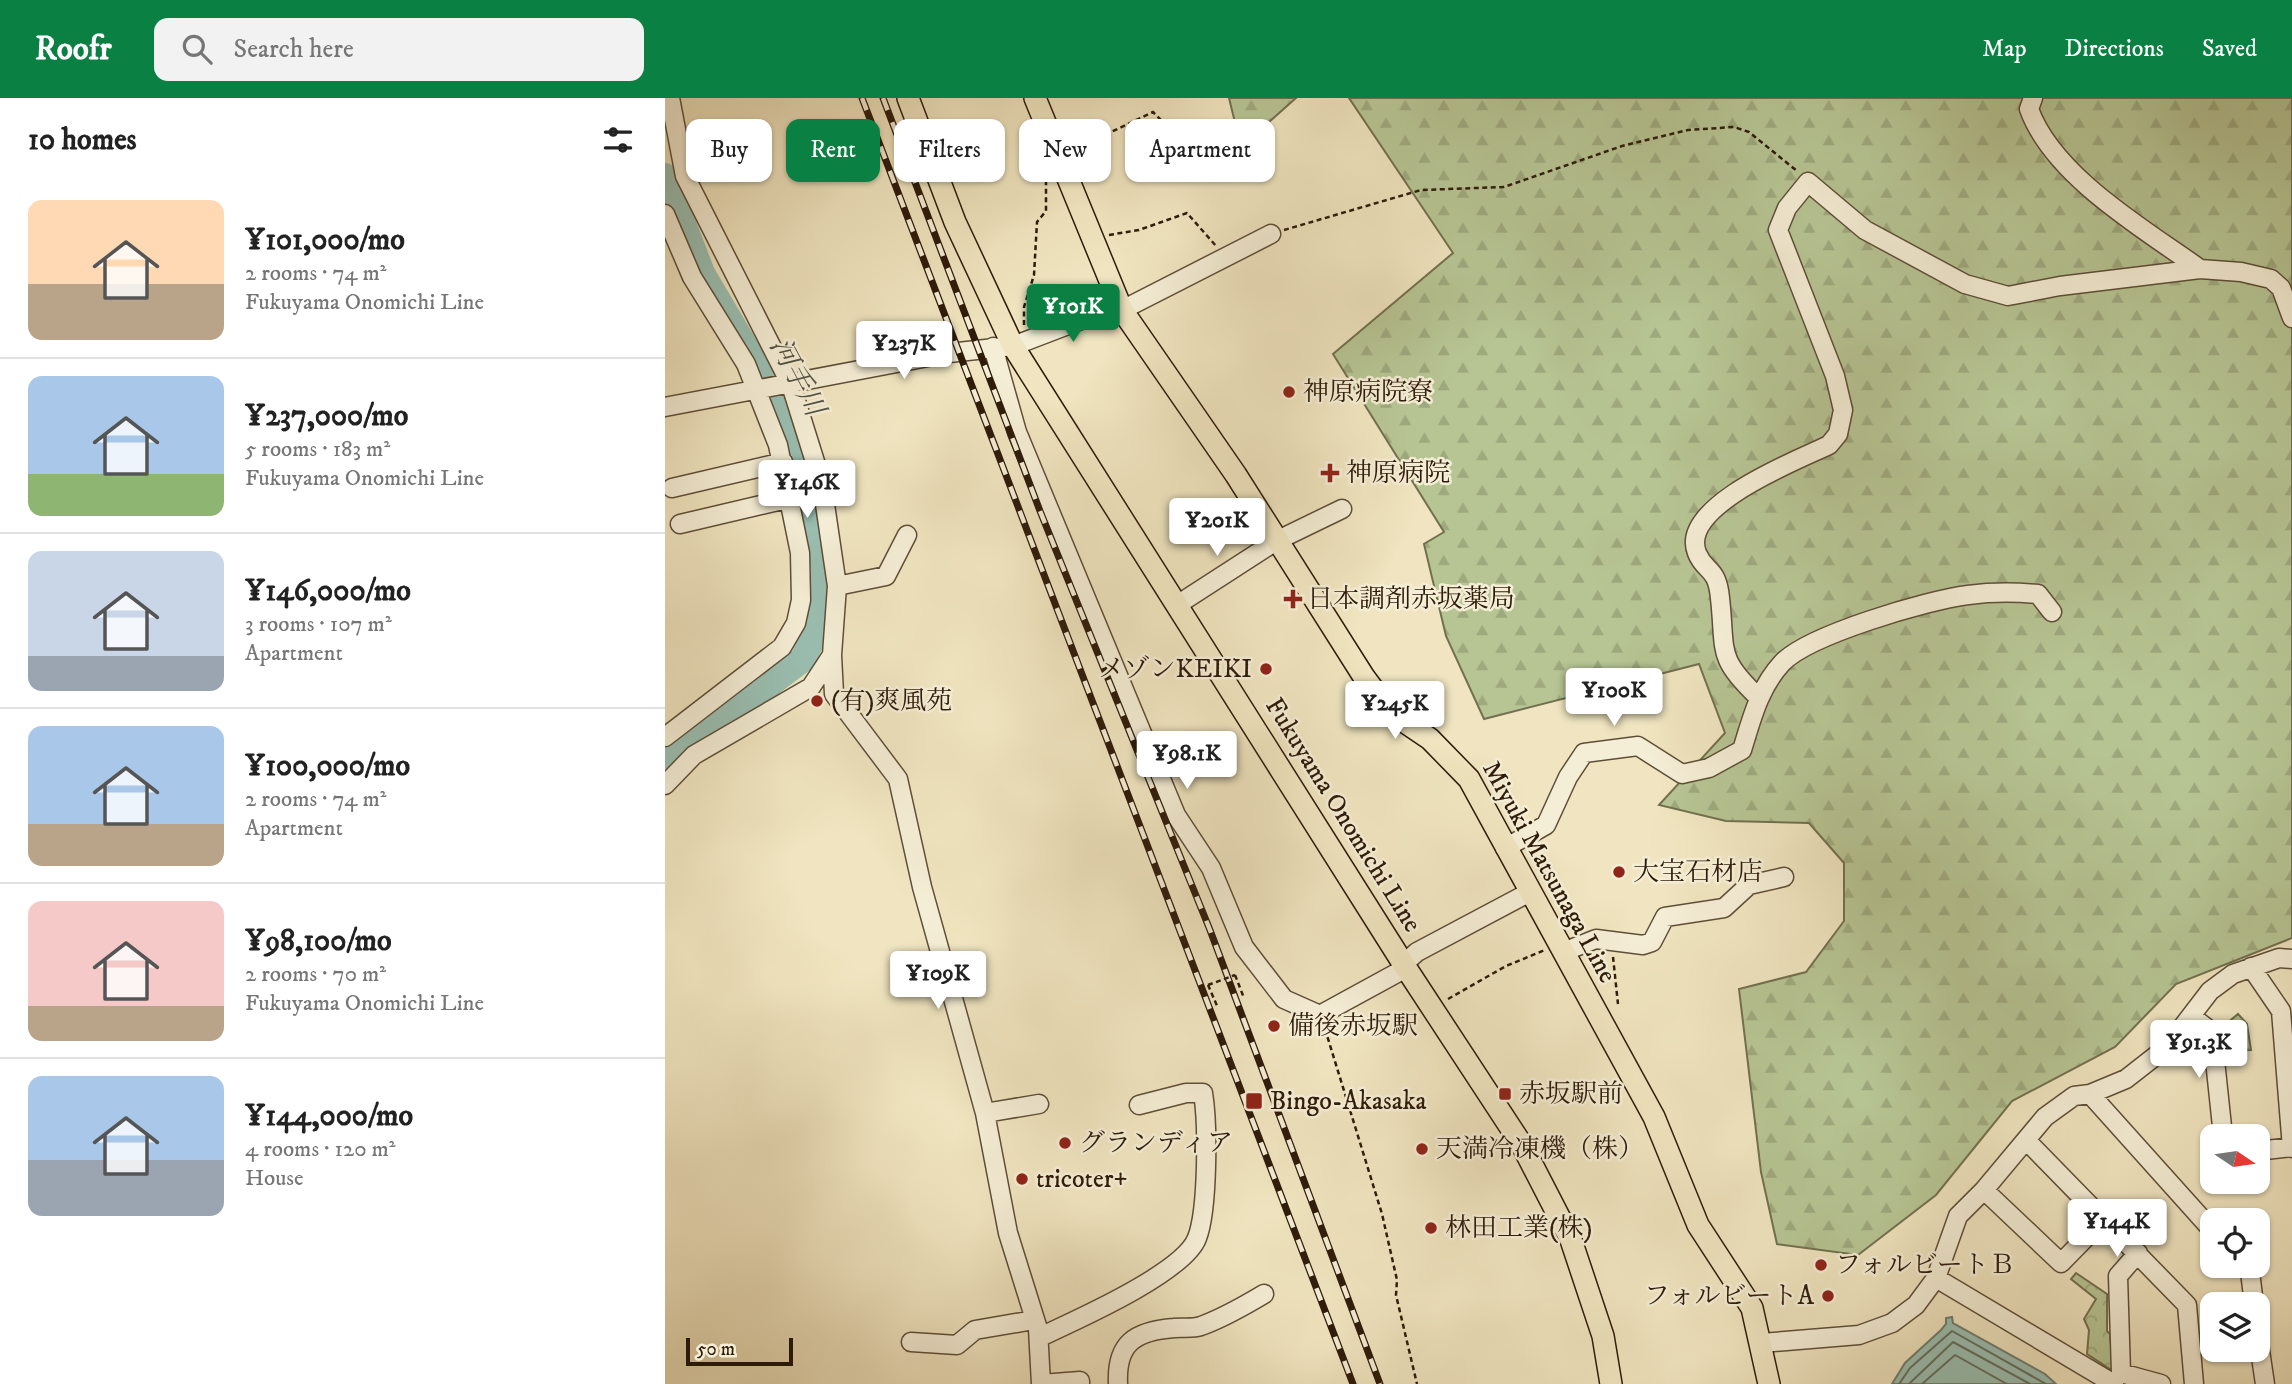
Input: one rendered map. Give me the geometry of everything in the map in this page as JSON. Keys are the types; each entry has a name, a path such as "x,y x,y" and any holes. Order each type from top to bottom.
{"main road":[{"name":"Fukuyama Onomichi Line","path":"908,98 955,222 1011,344 1406,968 1522,1145 1571,1240 1603,1336 1611,1384"},
{"name":"Miyuki Matsunaga Line","path":"1035,98 1044,119"},
{"name":"Miyuki Matsunaga Line","path":"1069,182 1122,310 1235,475 1390,712 1439,747 1469,779 1654,1117 1698,1225 1752,1308 1769,1384"}],"street":[{"path":"670,98 685,176 789,385 822,484 837,586 832,655 834,694 898,779 922,887 985,1113 1008,1233 1037,1329 1041,1384 1080,1381 1080,1384"},
{"path":"2033,98 2029,109 2035,125 2078,176 2200,269"},
{"path":"1758,697 1734,674 1725,661 1716,575 1697,553 1696,540 1702,522 1715,507 1740,489 1829,445 1838,433 1843,410 1835,376 1778,230 1787,208 1808,182 1865,230 1965,284 2008,296 2060,286 2200,269 2241,272 2271,279 2281,288 2292,318"},
{"path":"665,214 692,277 761,391 791,498 800,553 801,600 796,623 782,648 665,737"},
{"path":"665,407 1011,344 1081,320 1122,310 1271,234"},
{"path":"1011,344 1017,432 1176,816 1211,868 1244,947 1284,999 1320,1015 1406,968 1409,959 1417,952 1530,892"},
{"path":"672,488 783,462"},
{"path":"680,524 791,498"},
{"path":"1177,605 1276,541 1342,509"},
{"path":"837,586 887,576 907,535"},
{"path":"1505,848 1546,825 1568,777 1584,753 1638,746 1682,774 1709,768 1742,750 1758,697 1783,662 1798,649 1884,616 1966,595 2019,592 2038,594 2052,612"},
{"path":"665,785 694,755 811,687 832,655"},
{"path":"1560,948 1597,939 1643,945 1652,942 1665,917 1724,908 1749,885 1784,877"},
{"path":"1761,1343 1859,1335 1892,1323 1916,1306 1936,1278 1958,1216 1984,1191 2045,1117 2074,1096 2090,1094 2126,1079 2167,1047 2210,991 2233,974 2279,958 2292,959"},
{"path":"2251,967 2281,1011 2292,1147 2270,1150"},
{"path":"2191,1016 2212,1032 2222,1124"},
{"path":"911,1342 957,1345 975,1330 1037,1329 1148,1282 1197,1240 1203,1208 1203,1093 1186,1093 1139,1105"},
{"path":"2090,1094 2200,1217"},
{"path":"985,1113 1039,1104"},
{"path":"2026,1140 2187,1305 2194,1384"},
{"path":"1984,1191 2065,1267 2105,1218"},
{"path":"2138,1253 2118,1276 2121,1373 2161,1384"},
{"path":"1936,1278 2114,1384"},
{"path":"1118,1384 1118,1358 1129,1342 1148,1331 1198,1327 1231,1314 1264,1294"},
{"path":"2262,1362 2265,1384"}],"path":[{"path":"1138,119 1153,112 1160,119"},
{"path":"1271,234 1421,190 1504,187 1622,146 1688,130 1734,127 1749,132 1808,182"},
{"path":"1011,344 1034,275 1037,222 1046,211 1047,182"},
{"path":"1091,238 1139,230 1174,220 1187,213 1217,248 1220,258"},
{"path":"1433,1007 1506,966 1560,948"},
{"path":"1613,954 1618,1004"},
{"path":"1218,1008 1208,985 1235,975 1244,998"},
{"path":"1320,1015 1382,1214 1398,1280 1396,1295 1417,1384"}],"green space":[{"path":"1229,98 1296,98 1272,119 1234,119"},
{"path":"1349,98 2292,98 2292,938 2176,984 2115,1047 2012,1101 1936,1195 1858,1255 1777,1244 1761,1172 1739,989 1806,972 1844,921 1844,863 1809,823 1726,821 1659,805 1725,733 1699,664 1484,719 1446,636 1424,544 1444,532 1333,354 1453,253"},
{"path":"2238,1014 2247,1024 2251,1050 2223,1051 2219,1030"},
{"path":"2076,1273 2107,1294 2107,1331 2110,1334 2113,1371 2087,1354 2089,1330 2084,1319 2096,1299 2071,1279"}],"water":[{"path":"1952,1317 1953,1323 2045,1374 2056,1384 1892,1384 1905,1363 1941,1330 1946,1324 1946,1318"}],"waterway":[{"name":"河手川","path":"665,176 702,273 787,417 810,483 824,570 820,623 803,659 742,705 687,738 665,756"}],"railway":[{"path":"862,98 1353,1384"},
{"path":"883,98 1040,511 1210,930 1380,1384"}],"place":[{"name":"神原病院寮","path":"1289,392"},
{"name":"神原病院","path":"1330,473"},
{"name":"日本調剤赤坂薬局","path":"1293,599"},
{"name":"メゾンKEIKI","path":"1266,669"},
{"name":"(有)爽風苑","path":"817,701"},
{"name":"大宝石材店","path":"1619,872"},
{"name":"備後赤坂駅","path":"1274,1026"},
{"name":"赤坂駅前","path":"1505,1094"},
{"name":"Bingo-Akasaka","path":"1254,1101"},
{"name":"グランディア","path":"1065,1143"},
{"name":"天満冷凍機（株）","path":"1422,1149"},
{"name":"tricoter+","path":"1022,1179"},
{"name":"林田工業(株)","path":"1431,1228"},
{"name":"フォルビートＢ","path":"1821,1265"},
{"name":"フォルビートA","path":"1828,1296"}]}
